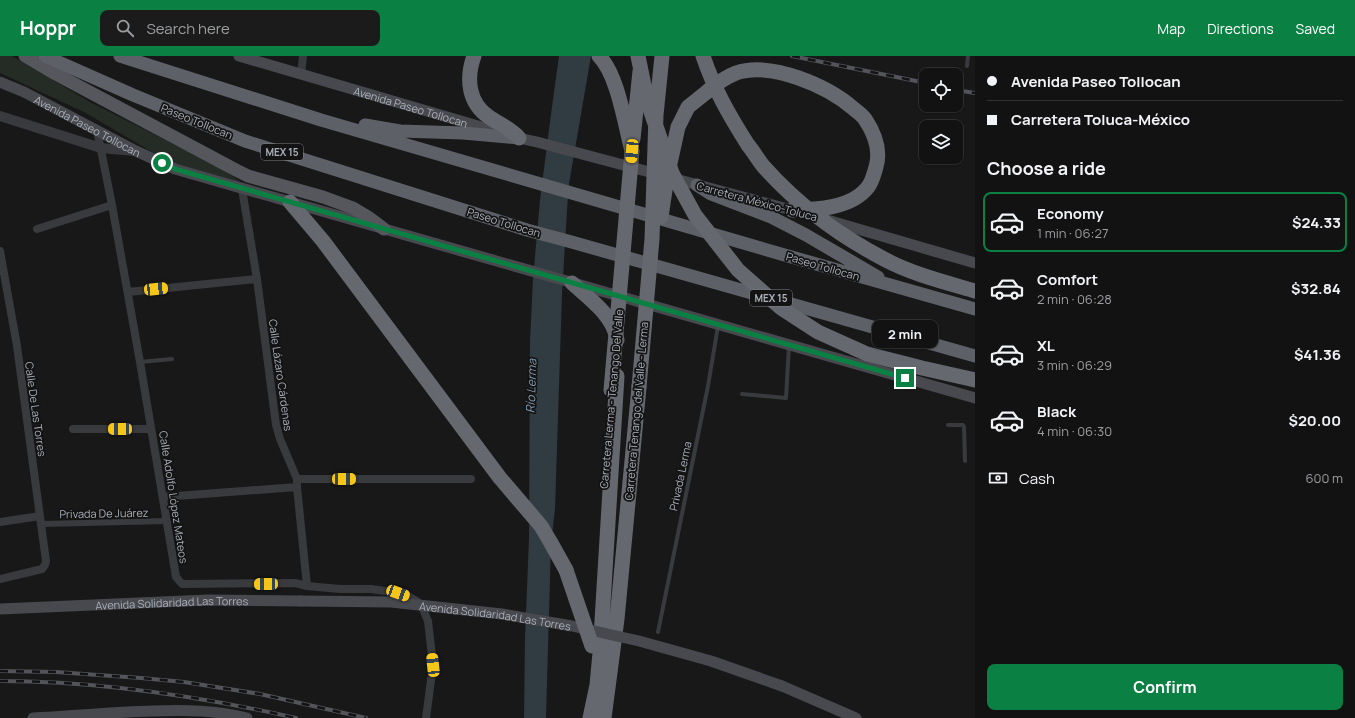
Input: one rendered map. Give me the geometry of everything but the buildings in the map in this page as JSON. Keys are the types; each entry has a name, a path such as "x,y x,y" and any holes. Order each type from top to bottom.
{"highway":[{"name":"Paseo Tollocan","path":"45,56 245,140 527,230 568,240 975,356"},
{"name":"Paseo Tollocan","path":"120,56 322,120 975,309"},
{"path":"474,56 469,78 471,94 474,102 483,113 511,130 519,138"},
{"path":"600,56 605,61 612,76 632,151"},
{"path":"640,56 647,100 672,173 695,214 738,270 781,308 818,332 867,354 975,380"},
{"name":"Carretera Lerma - Tenango Del Valle","path":"584,718 592,646 611,390 640,56"},
{"name":"Carretera Tenango del Valle - Lerma","path":"604,718 617,619 652,239 656,115 662,56"},
{"path":"703,56 712,81 731,118 763,166 800,203 836,231 884,259 926,276 975,291"},
{"path":"652,239 660,229 667,177 678,128 682,117 688,108 708,91 721,81 737,73 765,71 789,75 817,84 849,104 864,118 873,133 877,144 878,160 869,186 860,195 832,207 812,210 792,210"},
{"path":"322,120 400,131 464,133 519,138"},
{"path":"697,185 711,194 771,217 864,268 892,286"},
{"path":"290,202 323,241 500,478 541,526 552,542 566,570 592,646"},
{"path":"569,282 600,308 607,317 614,328 618,349 618,370 600,653 590,718"}],"main road":[{"path":"25,56 52,72 248,176 323,197 353,208 368,217 384,230"},
{"name":"Avenida Paseo Tollocan","path":"239,56 537,142"},
{"name":"Avenida Paseo Tollocan","path":"0,82 24,92 136,151 175,169 975,398"},
{"name":"Carretera México-Toluca","path":"537,142 792,210 975,263"},
{"name":"Avenida Solidaridad Las Torres","path":"0,609 208,600 391,602 502,614 572,626 639,641 711,661 782,686 856,718"},
{"path":"33,718 187,710 230,714 247,718"}],"street":[{"path":"301,74 303,56"},
{"path":"0,116 101,148 136,151"},
{"name":"Calle Adolfo López Mateos","path":"97,130 128,292 176,578 182,584 295,583 307,586 371,589 408,596 418,602 428,621 433,665 426,718"},
{"name":"Calle Lázaro Cárdenas","path":"242,188 276,425 284,452 297,483 307,586"},
{"path":"37,229 112,205"},
{"name":"Calle De Las Torres","path":"0,252 17,346 46,561 42,569 0,579"},
{"path":"128,292 256,279"},
{"path":"73,430 152,429"},
{"path":"163,497 297,483 471,479"},
{"path":"0,522 41,520"},
{"name":"Privada De Juárez","path":"41,520 167,521"}],"lane":[{"path":"967,66 968,56"},
{"name":"Privada Lerma","path":"658,632 708,386 719,324"},
{"path":"742,394 786,398 789,344"},
{"path":"140,362 172,359"},
{"path":"948,425 963,425 964,427 965,461"}],"shaded area":[{"path":"0,56 12,56 90,102 219,167 241,182 169,162 84,112 0,73"}],"water":[{"name":"Río Lerma","path":"559,56 591,56 569,184 567,210 562,294 555,509 551,543 546,718 524,718 525,638 529,538 530,341 533,279 540,200"}],"railway":[{"path":"792,56 919,82"},
{"path":"963,91 975,93"},
{"path":"0,671 56,672 184,682 260,694 366,718"},
{"path":"0,681 75,684 149,691 222,703 296,718"}],"route":[{"path":"162,163 175,169 458,251 905,378"}]}
